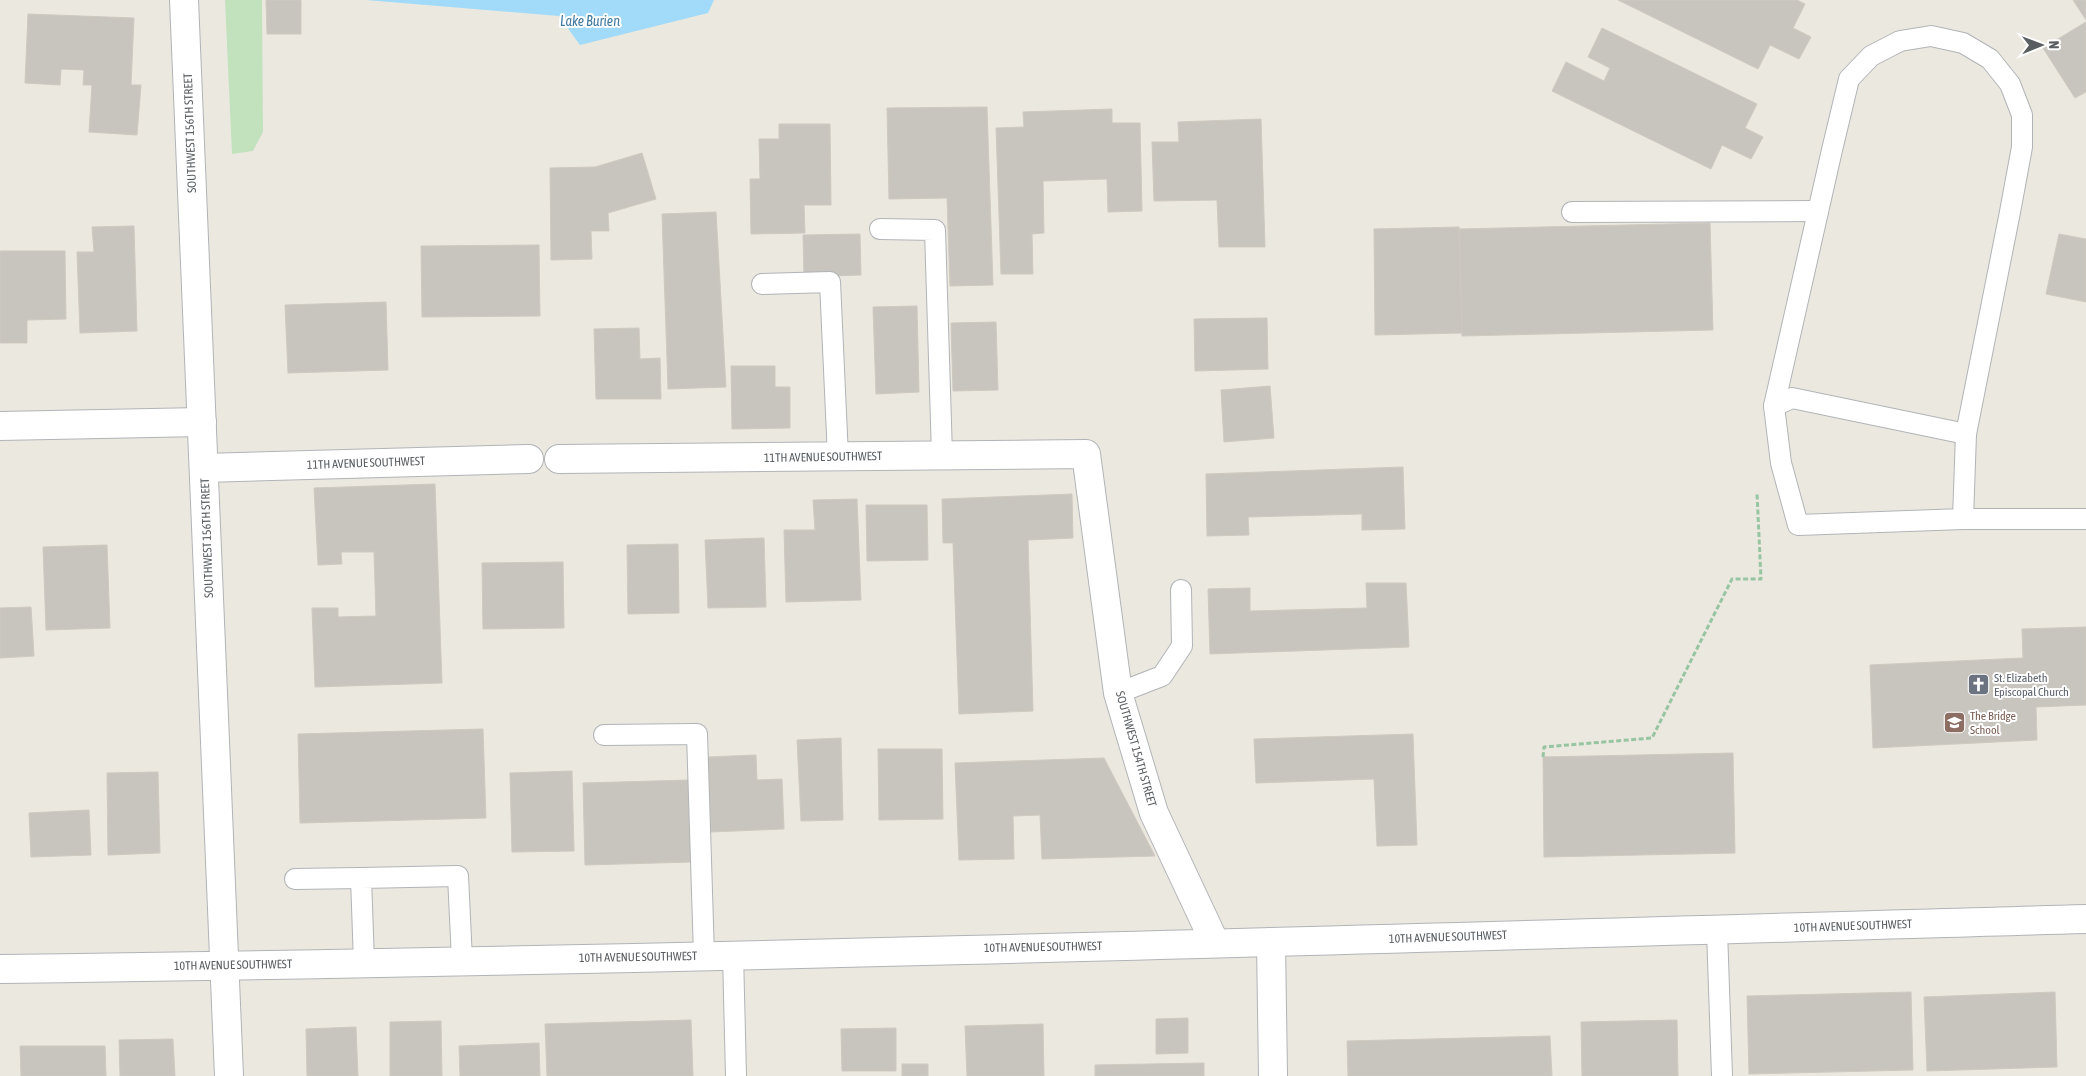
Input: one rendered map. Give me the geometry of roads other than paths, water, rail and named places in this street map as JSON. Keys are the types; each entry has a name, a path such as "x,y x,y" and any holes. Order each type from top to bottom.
{"street":[{"name":"SOUTHWEST 156TH STREET","path":"184,0 229,1076"},
{"path":"0,426 202,422"},
{"name":"11TH AVENUE SOUTHWEST","path":"559,458 1086,454"},
{"name":"SOUTHWEST 154TH STREET","path":"1086,454 1118,693 1154,813 1215,943"},
{"name":"11TH AVENUE SOUTHWEST","path":"204,468 529,459"},
{"name":"10TH AVENUE SOUTHWEST","path":"0,969 224,966 1270,942 2086,920"},
{"path":"1270,942 1273,1076"}],"lane":[{"path":"1963,519 1966,434 2022,147 2022,115 2010,84 1990,59 1963,43 1931,36 1900,41 1871,56 1849,80 1774,406 1781,463 1798,525 1963,519 2086,519"},
{"path":"1572,212 1818,211"},
{"path":"880,229 935,230 942,456"},
{"path":"762,284 830,282 838,457"},
{"path":"1774,406 1792,398 1966,434"},
{"path":"1118,693 1162,676 1182,646 1181,590"},
{"path":"604,735 697,734 704,955"},
{"path":"295,879 458,876 462,960"},
{"path":"361,878 364,963"},
{"path":"1717,930 1722,1076"},
{"path":"732,954 736,1076"}],"water":[{"name":"Lake Burien","path":"366,0 714,0 708,13 580,45 559,16"}],"place":[{"name":"St. Elizabeth Episcopal Church","path":"1978,685"},
{"name":"The Bridge School","path":"1954,723"}]}
